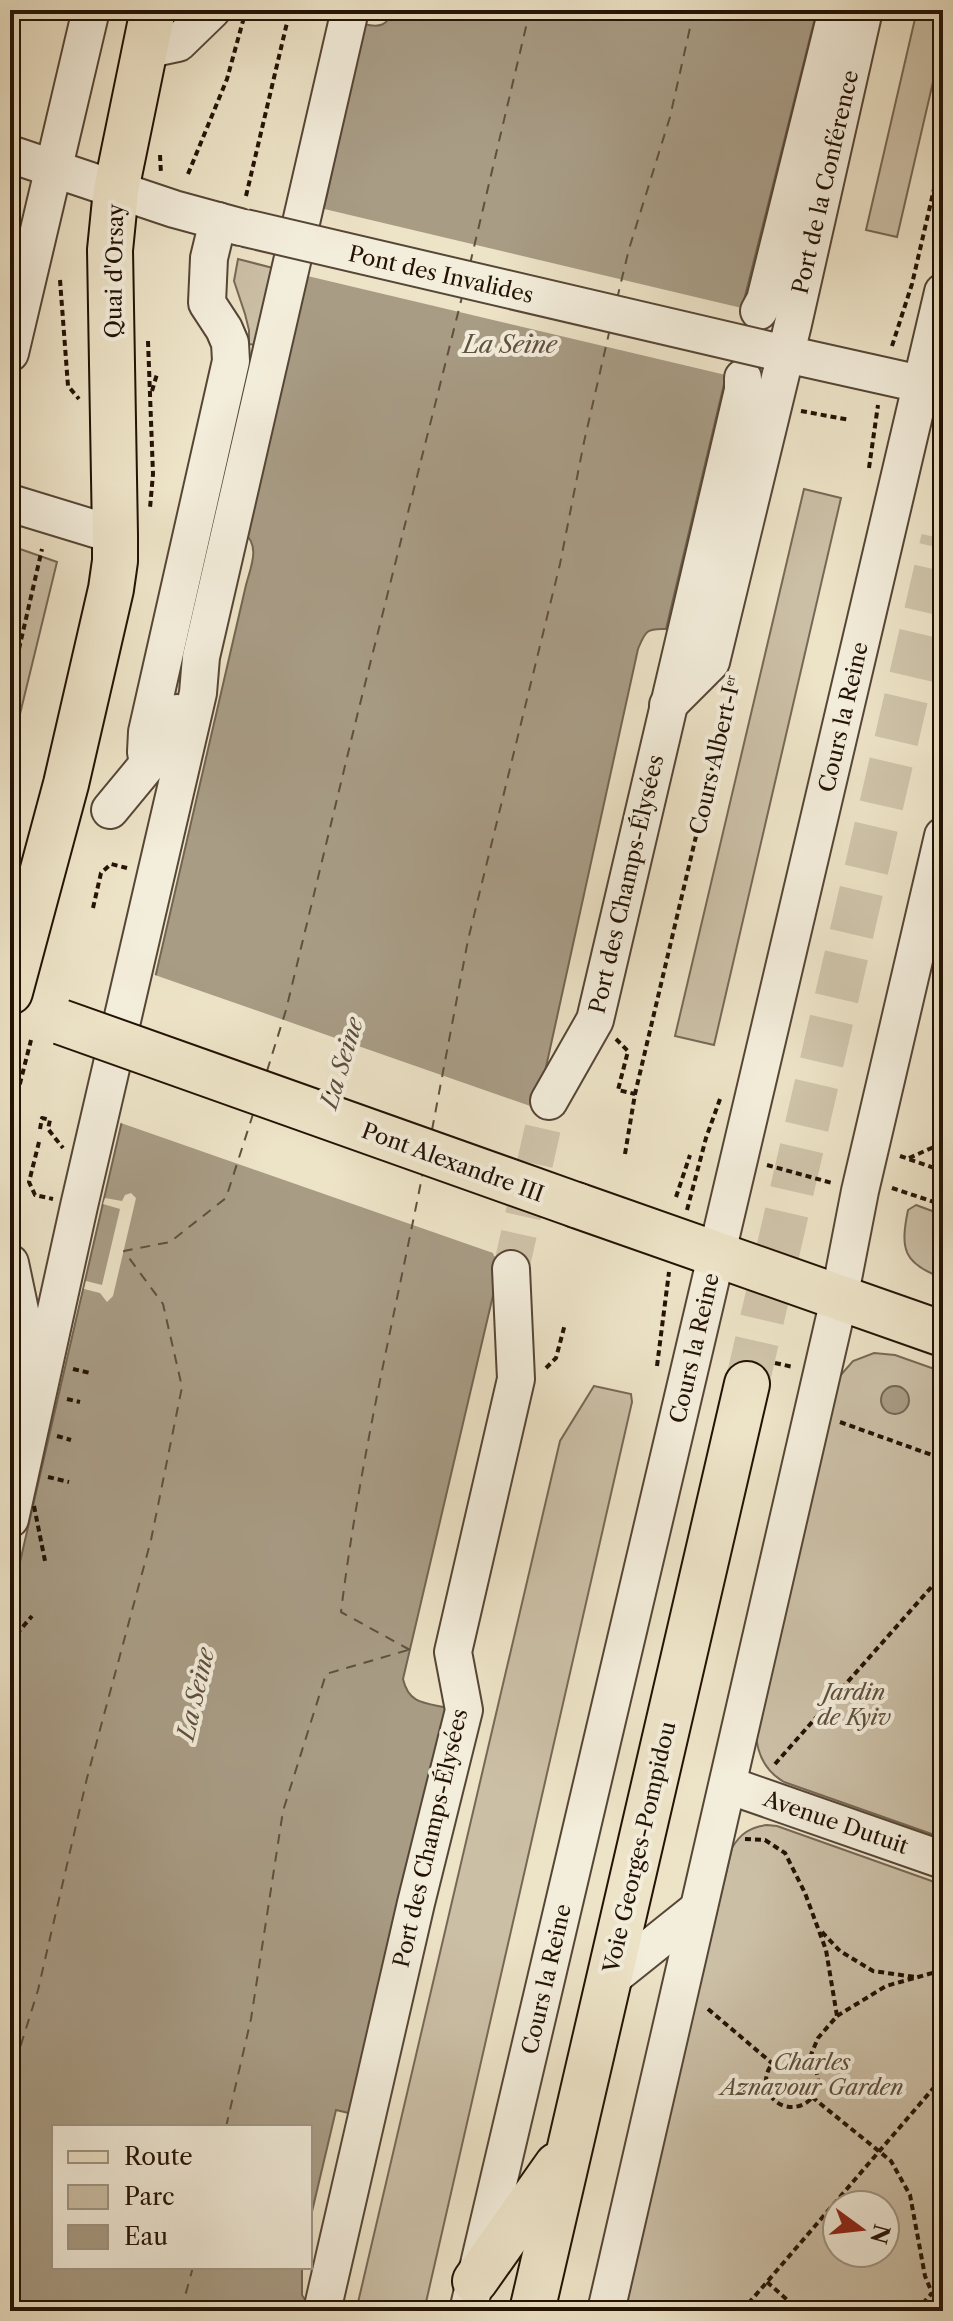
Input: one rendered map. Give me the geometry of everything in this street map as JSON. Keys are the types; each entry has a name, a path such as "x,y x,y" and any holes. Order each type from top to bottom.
{"main road":[{"name":"Quai d'Orsay","path":"10,992 66,784 115,561 110,250 116,190 149,30"},
{"name":"Pont Alexandre III","path":"10,1005 943,1334"},
{"name":"Voie Georges-Pompidou","path":"533,2309 747,1384"},
{"path":"471,2296 570,2147"}],"street":[{"path":"66,51 76,10"},
{"path":"11,326 54,168 91,10"},
{"path":"149,30 178,43 212,10"},
{"path":"24,1499 79,1206 198,693 201,657 350,10"},
{"name":"Port de la Conférence","path":"759,311 765,300 837,10"},
{"name":"Port de la Conférence","path":"776,352 864,10"},
{"name":"Pont des Invalides","path":"10,154 116,190 237,215 776,352 932,387"},
{"path":"148,764 147,732 231,361 230,343 207,303 209,258 237,215"},
{"path":"11,326 25,241"},
{"path":"932,387 943,292"},
{"path":"668,705 711,662 776,352"},
{"name":"Port des Champs-Élysées","path":"549,1101 595,1020 743,390 743,378"},
{"name":"Cours la Reine","path":"471,2296 715,1255 932,387"},
{"path":"10,503 115,535"},
{"path":"110,810 167,742 183,690 201,657"},
{"path":"606,2311 943,836"},
{"path":"10,1263 22,1320 20,1365 10,1412 24,1499"},
{"name":"Port des Champs-Élysées","path":"322,2311 464,1710 453,1652 516,1379 511,1269"},
{"name":"Avenue Dutuit","path":"728,1785 943,1860"},
{"path":"608,1981 698,1909"},
{"path":"345,2111 332,2165 354,2171"}],"path":[{"path":"188,174 227,79 246,10"},
{"path":"237,215 290,10"},
{"path":"891,349 912,284 943,150"},
{"path":"160,159 161,174"},
{"path":"59,270 68,386 79,399"},
{"path":"798,410 850,420"},
{"path":"10,688 42,549"},
{"name":"Cours Albert-Iᵉʳ","path":"625,1154 635,1094 735,674"},
{"path":"93,908 101,873 111,864"},
{"path":"617,1039 628,1051 618,1090 635,1094"},
{"path":"40,1129 42,1118 50,1120 48,1129 55,1139"},
{"path":"35,1195 29,1182 39,1142"},
{"path":"907,1159 943,1143"},
{"path":"676,1197 690,1155"},
{"path":"900,1156 943,1171"},
{"path":"756,1162 845,1187"},
{"path":"892,1188 943,1205"},
{"path":"546,1368 556,1358 565,1324"},
{"path":"63,1366 90,1373"},
{"path":"839,1422 943,1459"},
{"path":"45,1561 24,1499 69,1482"},
{"path":"775,1764 943,1574"},
{"path":"10,1642 32,1616"},
{"path":"745,1839 765,1840 785,1853 805,1893 826,1950 837,2016"},
{"path":"818,1929 840,1951 873,1971 917,1977"},
{"path":"808,2062 818,2038 837,2016 886,1986 943,1970"},
{"path":"706,2008 773,2064"},
{"path":"786,2056 808,2062 814,2068 818,2082 812,2097 793,2107 778,2103 768,2092 768,2070 786,2056"},
{"path":"742,2311 943,2077"},
{"path":"812,2097 891,2161 910,2195 925,2276 932,2293"},
{"path":"767,2282 800,2311"},
{"path":"932,2293 943,2296"},
{"path":"909,2311 916,2311 932,2293"}],"green space":[{"path":"917,10 943,10 943,39 897,237 866,230"},
{"path":"238,259 273,268 255,345 249,344 249,330 234,281"},
{"path":"804,489 841,498 714,1045 675,1036"},
{"path":"20,549 57,562 10,755 10,574"},
{"path":"916,1205 943,1215 939,1255 943,1251 943,1278 912,1261 905,1245 908,1210"},
{"name":"Jardin de Kyiv","path":"874,1353 895,1355 943,1372 943,1838 784,1782 767,1767 757,1741 756,1733 839,1377 853,1361"},
{"path":"594,1386 631,1394 632,1402 424,2311 356,2311 560,1441"},
{"name":"Charles Aznavour Garden","path":"777,1826 943,1885 943,2311 622,2311 732,1848 738,1839 755,1827"}],"water":[{"name":"La Seine","path":"392,10 817,10 666,629 647,632 638,649 537,1108 403,1679 414,1698 449,1708 353,2114 336,2110 312,2212 312,2125 52,2125 52,2269 302,2269 302,2295 312,2311 10,2311 10,1605 252,563 252,543 243,532 327,195 364,24 374,26 388,20"},
{"path":"895,1386 905,1390 909,1400 905,1410 895,1414 885,1410 881,1400 885,1390"}],"pier":[{"path":"316,207 746,309 730,376 299,274"},
{"path":"152,974 536,1108 543,1099 506,1259 118,1122"},
{"path":"131,1193 136,1198 113,1296 107,1302 100,1293 84,1289 86,1281 102,1285 120,1209 103,1204 105,1198 122,1201 125,1195"}],"ferry route":[{"path":"470,264 530,10"},
{"path":"617,299 629,249 670,117 694,10"},
{"path":"267,1071 286,1010 462,297"},
{"path":"432,1130 468,940 560,564 609,333"},
{"path":"10,2080 38,1990 87,1778 151,1540 182,1387 163,1304 124,1251 170,1242 226,1198 254,1111"},
{"path":"410,1650 341,1612 367,1446 423,1172"},
{"path":"226,2125 251,2019 283,1811 326,1674 408,1650"},
{"path":"181,2311 192,2269"}],"tunnel":[{"path":"747,1384 943,539"},
{"path":"511,1269 549,1101"}]}
